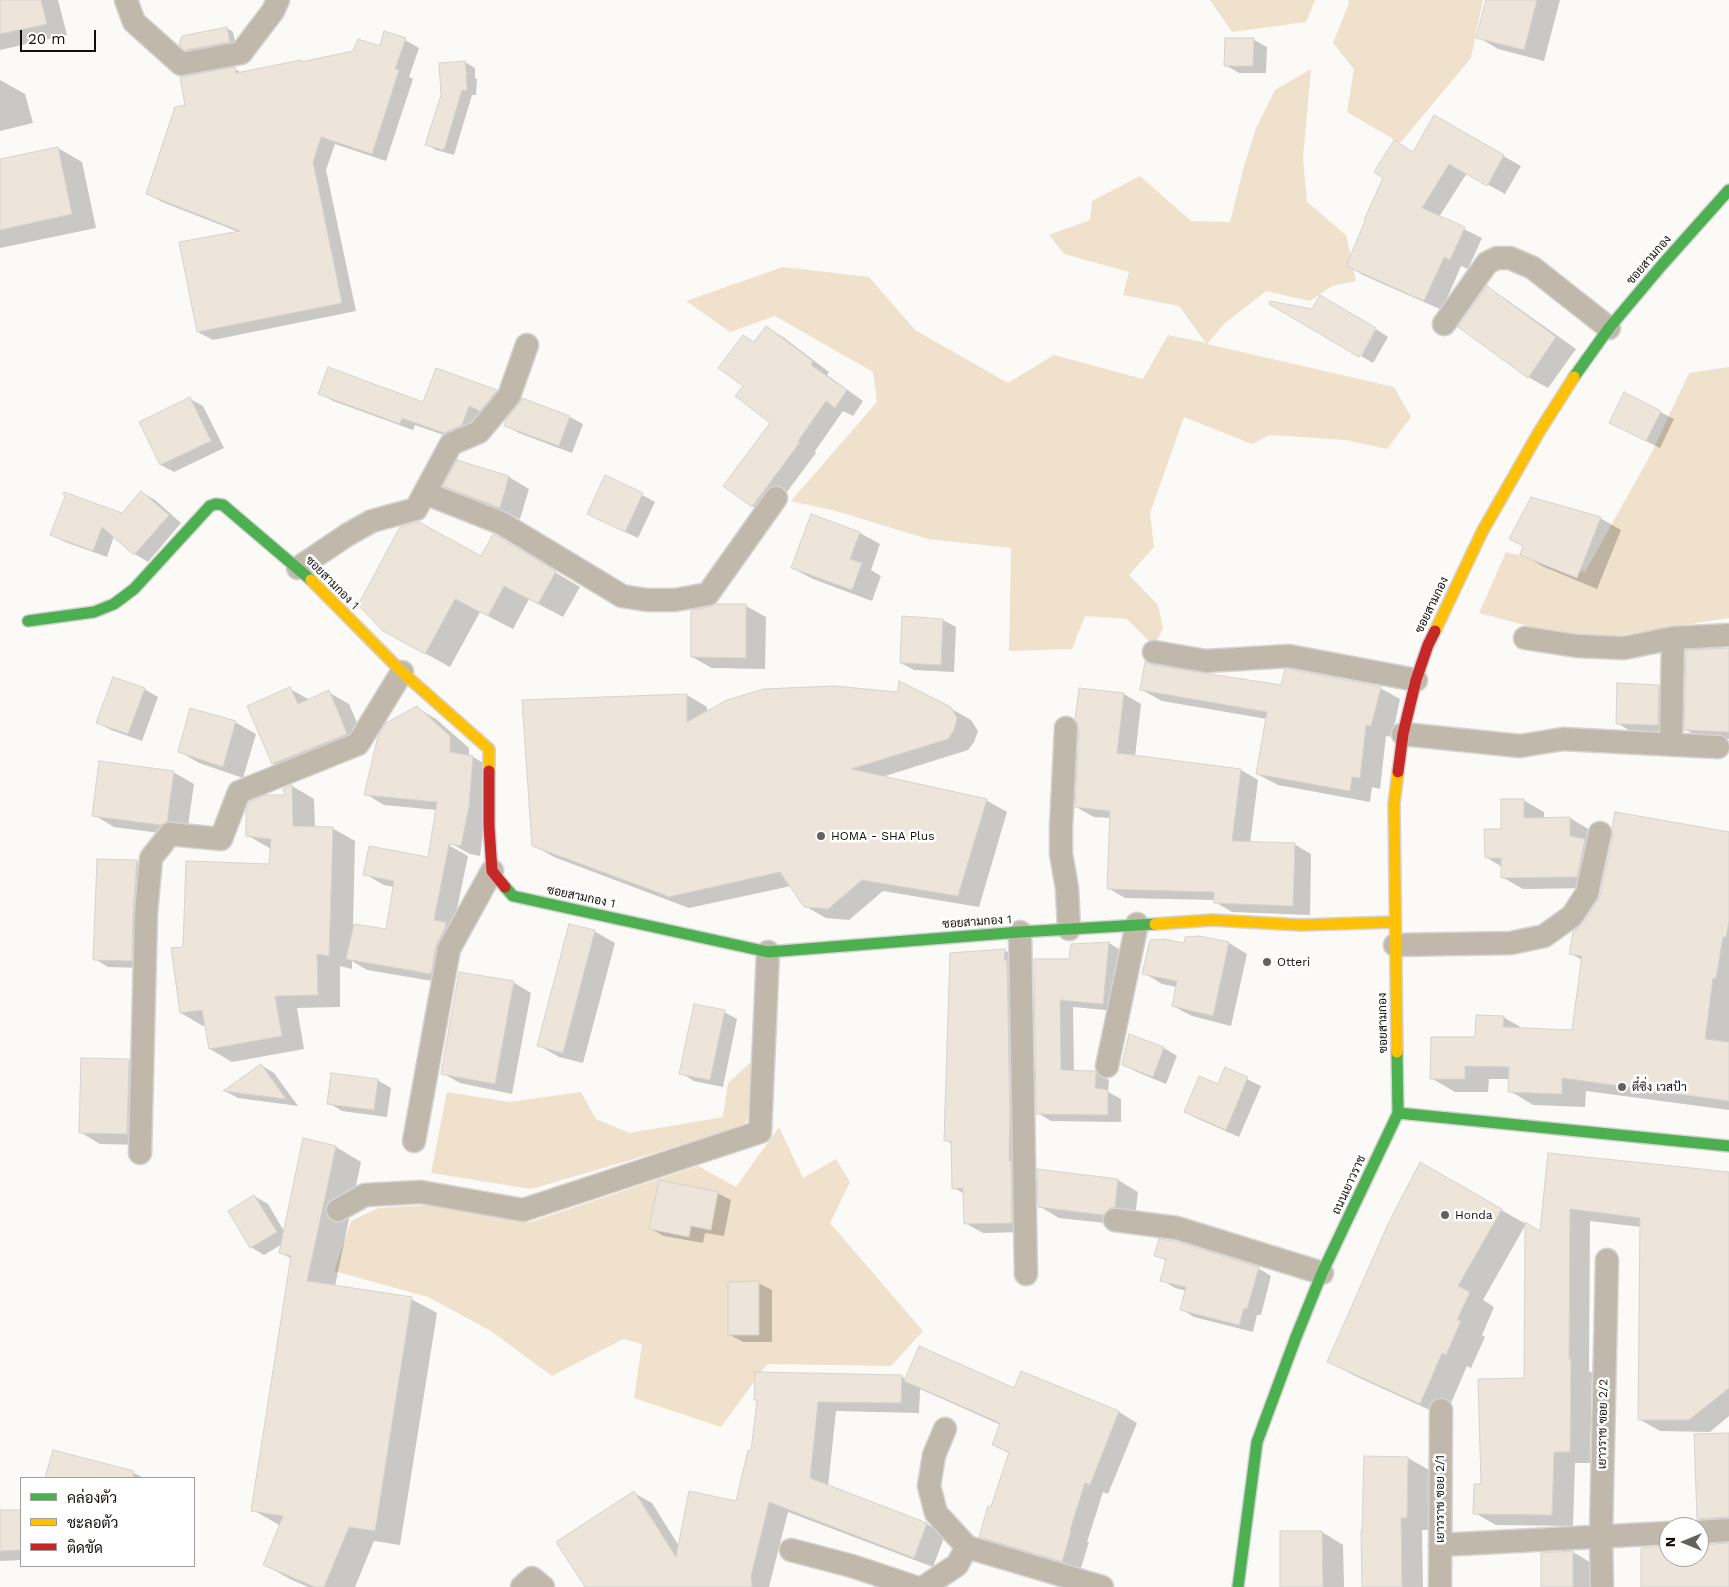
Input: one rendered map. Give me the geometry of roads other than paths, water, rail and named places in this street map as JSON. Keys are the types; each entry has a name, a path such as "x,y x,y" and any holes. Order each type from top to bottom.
{"street":[{"path":"126,0 134,22 181,64 241,53 273,11 278,0"},
{"name":"ซอยสามกอง","path":"1398,1113 1394,804 1402,734 1416,680 1428,645 1482,532 1539,432 1576,374 1609,328 1729,190"},
{"path":"1444,324 1487,263 1497,258 1510,258 1533,268 1609,328"},
{"path":"298,568 347,535 372,521 416,509 452,444 479,432 509,396 527,345"},
{"path":"425,493 501,523 622,596 646,600 675,600 708,594 776,498"},
{"name":"ซอยสามกอง 1","path":"28,621 94,612 114,604 134,589 210,506 216,504 223,505 298,568 402,672 489,749 489,826 492,871 513,896 768,952 1020,932 1212,920 1301,925 1395,922"},
{"path":"1525,638 1577,646 1624,648 1673,638 1729,635"},
{"path":"1671,744 1673,638"},
{"path":"1154,652 1206,661 1289,656 1416,680"},
{"path":"140,1153 146,913 151,858 170,834 221,839 239,792 358,744 402,672"},
{"path":"1066,728 1061,854 1067,888 1069,929"},
{"path":"1402,734 1520,746 1563,739 1718,746"},
{"path":"1395,945 1511,943 1544,936 1572,916 1587,893 1600,833"},
{"path":"414,1141 448,949 492,871"},
{"path":"1107,1066 1136,924"},
{"path":"1020,932 1026,1274"},
{"path":"338,1210 365,1195 421,1192 523,1210 760,1132 768,952"},
{"path":"1398,1113 1729,1146"},
{"name":"ถนนเยาวราช","path":"1238,1587 1257,1442 1322,1273 1398,1113"},
{"path":"1115,1220 1177,1228 1322,1273"},
{"name":"เยาวราช ซอย 2/2","path":"1602,1587 1600,1536 1607,1260"},
{"name":"เยาวราช ซอย 2/1","path":"1440,1587 1441,1410"},
{"path":"945,1429 934,1455 929,1486 936,1513 967,1547 1102,1587"},
{"path":"1709,1531 1729,1530"},
{"path":"1440,1545 1659,1533"},
{"path":"924,1587 957,1565 967,1547"},
{"path":"791,1550 852,1566 915,1587"},
{"path":"522,1587 532,1578 543,1587"}],"place":[{"name":"HOMA - SHA Plus","path":"821,836"},
{"name":"Otteri","path":"1267,962"},
{"name":"ตี๋ซิ่ง เวสป้า","path":"1622,1087"},
{"name":"Honda","path":"1445,1215"}]}
